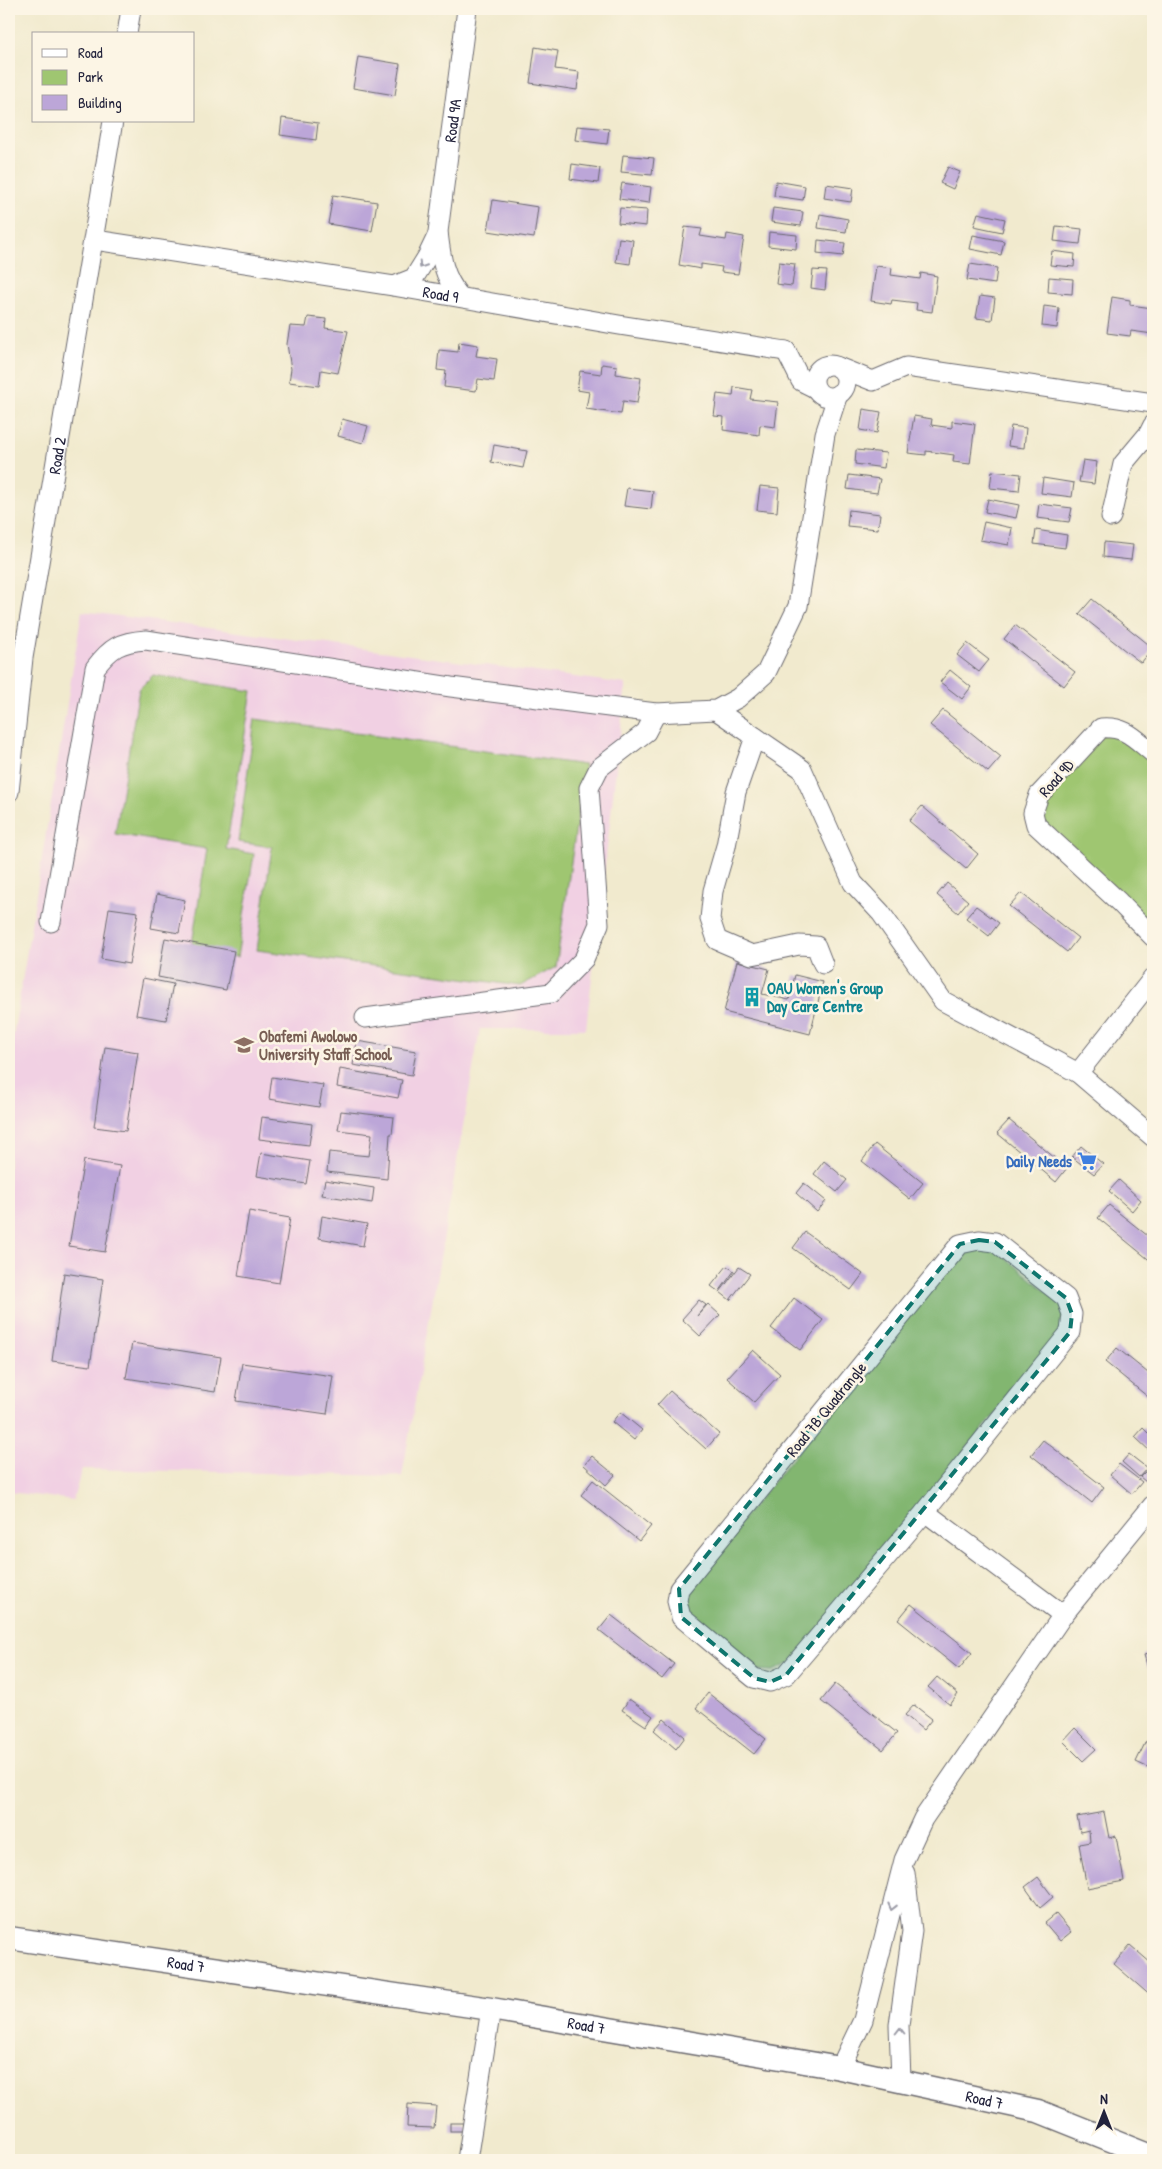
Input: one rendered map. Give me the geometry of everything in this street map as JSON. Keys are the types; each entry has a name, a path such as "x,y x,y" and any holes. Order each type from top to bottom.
{"street":[{"path":"127,32 131,9"},
{"name":"Road 9A","path":"438,232 468,9"},
{"name":"Road 2","path":"9,792 23,658 95,240 113,122"},
{"path":"394,286 414,278 427,257 438,232"},
{"path":"438,232 442,263 448,284 460,297"},
{"name":"Road 9","path":"95,240 394,286 786,351"},
{"path":"786,351 801,370 832,366 873,381 906,367 1153,403"},
{"path":"786,351 801,381 829,397 840,393 874,390 906,367"},
{"path":"51,922 95,668 107,652 126,642 146,640 451,687 656,713 716,710 738,698 766,673 798,606 825,434 840,393 845,386 846,379 843,372 832,366 819,369 815,375 814,382 825,434"},
{"path":"1111,517 1123,464 1149,433 1153,425"},
{"path":"716,710 802,768 853,883 881,913 943,1001 1078,1073 1153,1137"},
{"path":"365,1018 551,993 584,959 599,924 589,788 599,768 646,732 656,713"},
{"name":"Road 9D","path":"1153,753 1126,731 1115,727 1101,728 1039,795 1033,812 1036,825 1119,902 1153,937"},
{"path":"755,737 736,792 726,846 713,891 710,919 717,940 752,956 799,945 816,946 823,964"},
{"path":"1078,1073 1153,978"},
{"name":"Road 7B Quadrangle","path":"979,1240 994,1242 1066,1298 1072,1314 1070,1332 925,1512 786,1675 770,1682 754,1678 681,1618 677,1601 679,1589 960,1244 979,1240"},
{"path":"840,2068 863,2020 904,1860 924,1819 1063,1615 1153,1505"},
{"path":"925,1512 1063,1615"},
{"path":"900,2080 899,2025 912,1931 904,1860"},
{"name":"Road 7","path":"9,1938 491,2009 840,2068 1038,2111 1153,2157"},
{"path":"467,2160 491,2009"}],"highlighted area":[{"path":"979,1240 995,1242 1066,1298 1072,1314 1070,1332 786,1675 770,1682 754,1678 681,1617 679,1589 960,1244"}],"shaded area":[{"name":"Obafemi Awolowo University Staff School","path":"82,611 626,684 586,1029 480,1029 402,1476 82,1469 73,1500 9,1492 9,1062"}],"green space":[{"path":"153,675 252,691 226,849 254,854 237,957 191,950 207,849 115,834 139,689"},
{"path":"255,719 585,765 556,967 520,986 257,950 272,847 238,842"},
{"path":"1110,733 1153,759 1153,926 1044,825 1040,811 1042,801 1103,734"},
{"path":"994,1248 1064,1306 1060,1335 790,1663 773,1671 758,1670 689,1614 686,1589 963,1249"}],"building":[{"path":"535,47 558,51 555,69 579,72 577,90 530,83"},
{"path":"358,57 400,64 395,95 353,88"},
{"path":"282,118 318,123 316,140 280,135"},
{"path":"577,126 609,129 607,144 575,140"},
{"path":"623,155 654,158 652,175 621,172"},
{"path":"572,164 600,168 598,183 570,179"},
{"path":"948,167 960,172 953,189 940,183"},
{"path":"776,181 805,186 803,200 774,196"},
{"path":"622,183 651,187 649,203 619,199"},
{"path":"826,184 853,188 851,202 824,198"},
{"path":"333,195 377,202 372,231 328,224"},
{"path":"493,200 538,207 534,238 488,231"},
{"path":"620,208 647,210 646,226 618,223"},
{"path":"773,208 803,212 801,226 771,222"},
{"path":"978,213 1005,219 1002,232 974,226"},
{"path":"820,214 848,219 846,232 818,228"},
{"path":"1056,226 1082,229 1080,244 1054,241"},
{"path":"685,227 702,229 700,236 726,240 727,234 744,237 738,274 721,272 722,267 701,264 701,269 679,265"},
{"path":"769,232 797,235 796,249 768,246"},
{"path":"973,235 1004,241 1001,255 970,249"},
{"path":"619,238 633,240 630,264 616,262"},
{"path":"818,240 845,243 843,256 817,253"},
{"path":"1052,251 1075,254 1074,267 1050,265"},
{"path":"779,262 795,264 792,286 776,284"},
{"path":"970,264 997,268 995,284 967,280"},
{"path":"876,266 892,268 891,275 920,279 921,273 937,276 932,312 916,310 917,303 892,300 891,304 871,301"},
{"path":"813,270 827,271 825,290 811,288"},
{"path":"1049,277 1073,279 1072,294 1048,292"},
{"path":"980,296 995,298 992,320 976,318"},
{"path":"1112,297 1130,300 1130,305 1153,308 1153,334 1131,331 1130,336 1107,333"},
{"path":"1044,306 1059,308 1057,328 1042,326"},
{"path":"308,317 326,319 325,328 348,331 338,373 321,370 319,386 289,382 291,369 287,344 290,326 306,327"},
{"path":"459,342 478,345 476,356 497,359 494,381 478,379 476,391 444,387 446,371 437,370 439,350 458,352"},
{"path":"602,364 617,366 616,374 641,378 637,403 623,401 621,414 586,409 589,392 577,390 580,371 601,374"},
{"path":"734,387 752,390 750,399 778,402 775,427 760,425 759,435 723,430 724,417 714,416 717,394 733,396"},
{"path":"863,409 881,412 877,433 860,430"},
{"path":"914,416 932,419 931,425 952,428 952,421 975,424 970,464 953,462 954,455 926,451 926,455 908,453"},
{"path":"342,419 368,426 363,443 338,436"},
{"path":"1011,426 1026,428 1024,448 1008,446"},
{"path":"494,445 527,451 523,468 491,462"},
{"path":"856,450 886,453 884,468 855,464"},
{"path":"1083,460 1097,462 1094,484 1079,482"},
{"path":"992,471 1021,474 1019,491 990,488"},
{"path":"849,475 880,479 877,493 847,489"},
{"path":"1043,478 1074,483 1072,497 1041,493"},
{"path":"760,486 779,488 777,512 757,510"},
{"path":"627,488 653,491 651,509 624,506"},
{"path":"988,499 1019,505 1016,518 985,512"},
{"path":"1039,504 1072,508 1069,522 1037,518"},
{"path":"849,510 880,514 878,529 847,526"},
{"path":"984,522 1012,528 1009,545 980,540"},
{"path":"1036,530 1067,535 1065,548 1034,544"},
{"path":"1104,542 1133,545 1131,560 1103,557"},
{"path":"1092,599 1153,648 1141,663 1079,614"},
{"path":"1015,625 1075,672 1064,686 1004,639"},
{"path":"967,643 989,660 979,672 957,655"},
{"path":"950,670 971,687 962,699 940,682"},
{"path":"943,710 1001,757 988,772 930,725"},
{"path":"922,806 978,854 966,869 909,821"},
{"path":"947,883 968,901 958,913 937,895"},
{"path":"1021,893 1078,938 1067,952 1009,906"},
{"path":"157,894 185,900 179,933 151,928"},
{"path":"976,906 999,923 989,936 966,918"},
{"path":"109,908 138,912 129,964 101,959"},
{"path":"165,938 234,951 226,990 158,977"},
{"name":"OAU Women's Group Day Care Centre","path":"737,961 769,969 762,994 789,1000 795,975 823,982 810,1034 724,1012"},
{"path":"143,978 173,984 166,1020 136,1015"},
{"path":"357,1041 416,1051 412,1075 353,1065"},
{"path":"105,1047 138,1052 126,1131 94,1127"},
{"path":"340,1069 402,1080 398,1098 337,1087"},
{"path":"272,1077 323,1085 319,1107 269,1099"},
{"path":"341,1111 394,1117 392,1134 390,1134 387,1179 327,1172 329,1152 369,1156 372,1134 338,1130"},
{"path":"262,1117 312,1124 309,1145 259,1139"},
{"path":"1009,1120 1067,1168 1056,1182 997,1133"},
{"path":"875,1144 923,1183 910,1199 862,1161"},
{"name":"Daily Needs","path":"1081,1146 1103,1164 1094,1174 1072,1157"},
{"path":"261,1153 310,1161 306,1184 257,1176"},
{"path":"84,1160 120,1166 105,1252 69,1246"},
{"path":"824,1161 847,1180 837,1192 814,1174"},
{"path":"325,1180 374,1188 372,1203 322,1195"},
{"path":"1119,1180 1141,1200 1132,1211 1109,1191"},
{"path":"804,1183 826,1201 817,1212 796,1193"},
{"path":"1109,1205 1153,1240 1153,1263 1098,1218"},
{"path":"249,1211 290,1218 279,1283 238,1276"},
{"path":"322,1216 367,1224 363,1246 319,1238"},
{"path":"805,1232 863,1274 851,1290 793,1248"},
{"path":"727,1266 734,1271 719,1292 711,1286"},
{"path":"739,1267 750,1274 730,1300 720,1292"},
{"path":"64,1273 103,1279 90,1366 52,1361"},
{"path":"794,1298 823,1320 800,1350 771,1328"},
{"path":"699,1300 706,1305 697,1316 708,1304 720,1315 700,1336 682,1319"},
{"path":"132,1343 221,1357 215,1392 126,1378"},
{"path":"1117,1348 1153,1377 1153,1401 1105,1362"},
{"path":"753,1350 780,1374 754,1402 727,1378"},
{"path":"242,1363 333,1376 327,1414 236,1401"},
{"path":"670,1391 719,1434 706,1449 657,1405"},
{"path":"620,1412 642,1430 634,1440 612,1422"},
{"path":"1143,1428 1153,1438 1153,1454 1135,1437"},
{"path":"1043,1440 1104,1487 1092,1503 1031,1455"},
{"path":"1129,1454 1147,1468 1139,1477 1122,1462"},
{"path":"592,1456 615,1475 606,1485 584,1465"},
{"path":"1119,1464 1142,1482 1132,1494 1110,1475"},
{"path":"1146,1471 1153,1476 1152,1487 1140,1477"},
{"path":"593,1480 651,1526 639,1541 581,1495"},
{"path":"911,1604 972,1653 959,1669 898,1620"},
{"path":"611,1615 674,1664 662,1679 599,1630"},
{"path":"1153,1652 1153,1666 1148,1668 1144,1655"},
{"path":"937,1677 958,1694 950,1705 928,1687"},
{"path":"835,1684 897,1733 883,1750 821,1701"},
{"path":"708,1693 766,1739 754,1754 696,1708"},
{"path":"629,1699 653,1716 646,1726 622,1710"},
{"path":"914,1705 932,1719 923,1730 905,1715"},
{"path":"664,1719 685,1737 676,1749 654,1730"},
{"path":"1075,1728 1096,1749 1083,1761 1063,1741"},
{"path":"1146,1741 1153,1745 1153,1764 1150,1762 1147,1767 1136,1762"},
{"path":"1104,1812 1109,1838 1116,1836 1124,1881 1087,1888 1079,1844 1090,1842 1089,1830 1080,1832 1077,1817"},
{"path":"1038,1877 1053,1897 1040,1908 1025,1887"},
{"path":"1056,1914 1071,1932 1060,1941 1045,1923"},
{"path":"1130,1945 1153,1963 1153,1998 1114,1964"},
{"path":"408,2104 436,2106 434,2128 407,2127"},
{"path":"450,2123 465,2123 465,2131 450,2131"}],"place":[{"name":"OAU Women's Group Day Care Centre","path":"752,997"},
{"name":"Obafemi Awolowo University Staff School","path":"244,1045"},
{"name":"Daily Needs","path":"1087,1161"}]}
